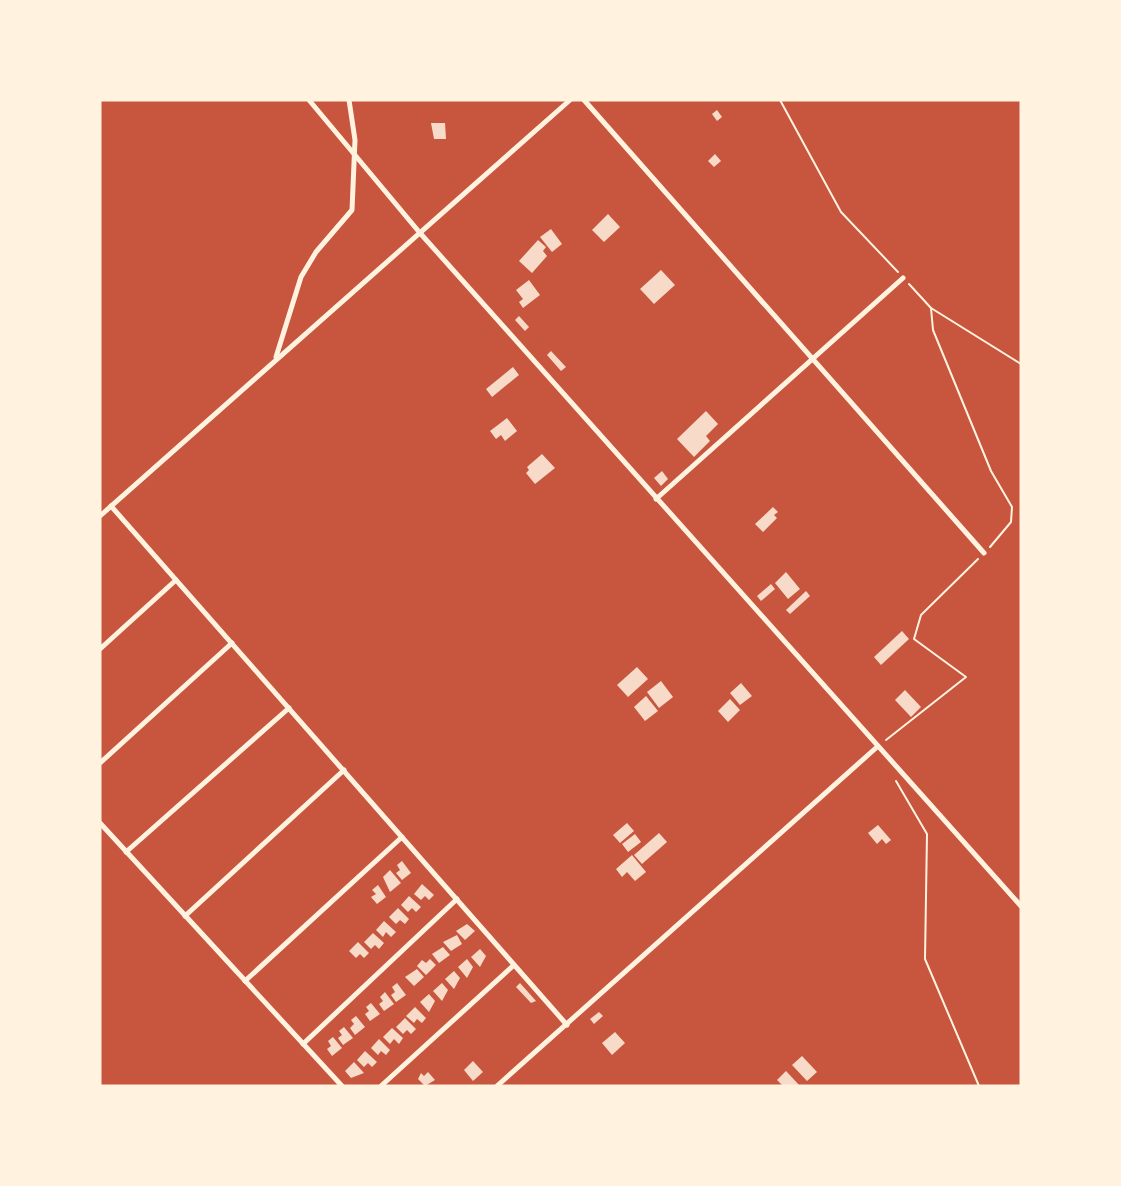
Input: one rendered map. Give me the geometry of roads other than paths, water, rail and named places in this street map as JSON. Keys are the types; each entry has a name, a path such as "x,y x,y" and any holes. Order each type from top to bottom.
{"street":[{"path":"309,100 420,233 1021,906"},
{"path":"275,360 301,277 316,252 352,210 355,154 349,100"},
{"path":"100,516 569,100"},
{"path":"584,100 984,553"},
{"path":"656,499 903,278"},
{"path":"111,506 567,1024"},
{"path":"100,649 176,579"},
{"path":"100,763 232,643"},
{"path":"126,852 289,708"},
{"path":"497,1086 877,747"},
{"path":"185,916 344,770"},
{"path":"100,823 342,1086"},
{"path":"245,981 402,837"},
{"path":"303,1044 457,899"},
{"path":"381,1086 514,964"}]}
